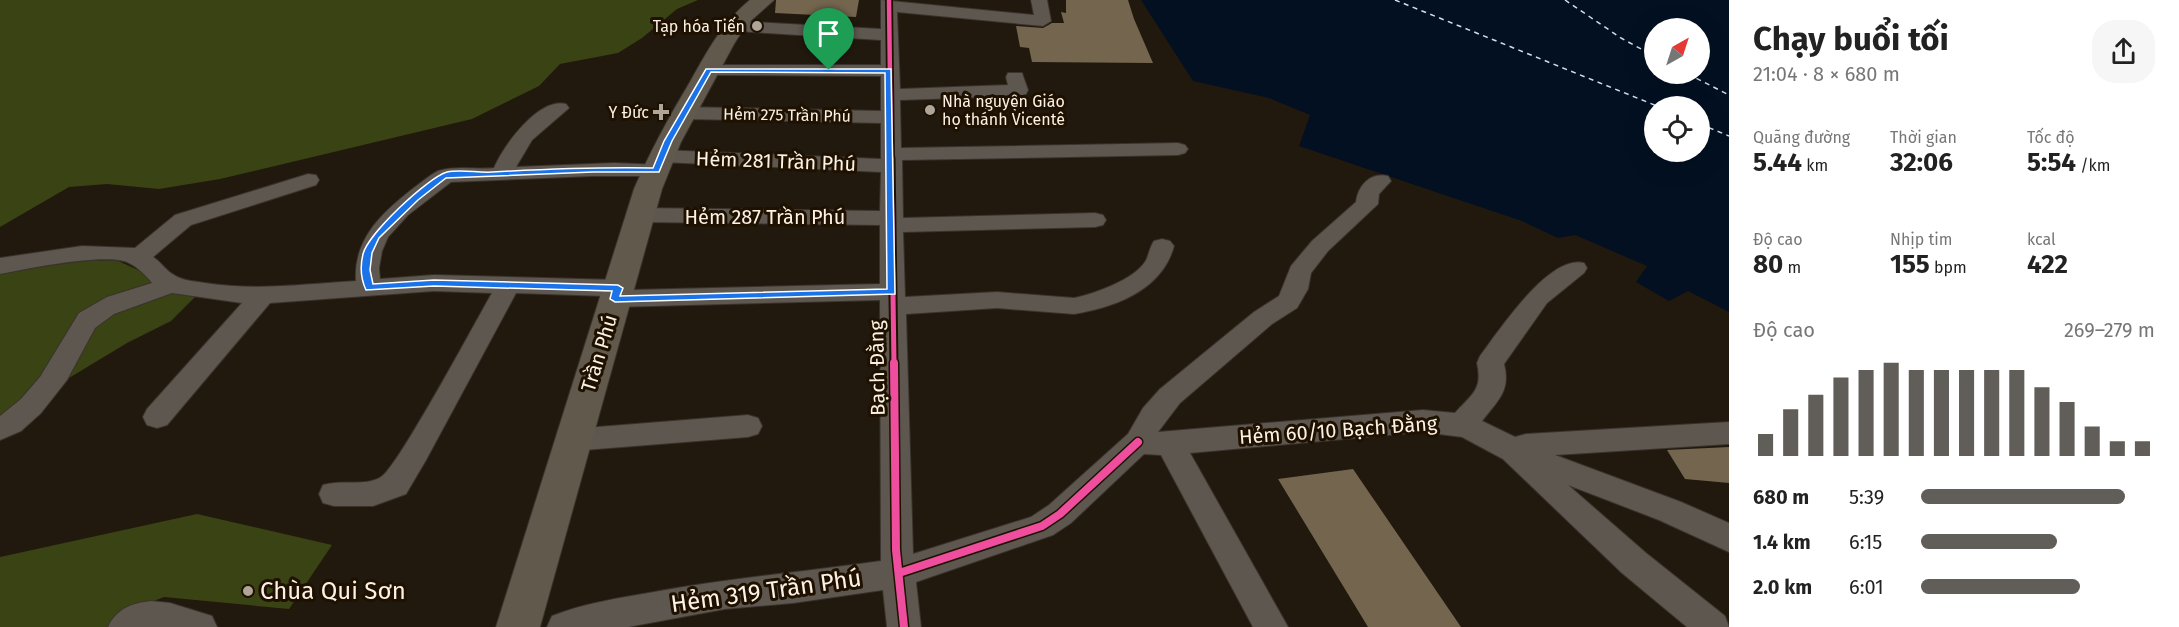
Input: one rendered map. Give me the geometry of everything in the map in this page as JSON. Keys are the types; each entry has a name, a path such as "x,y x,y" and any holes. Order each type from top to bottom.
{"main road":[{"name":"Trần Phú","path":"518,627 616,293 659,163 684,113 735,26 763,0"}],"street":[{"path":"889,3 1043,21 1039,0 1031,0"},
{"name":"Bạch Đằng","path":"889,3 896,550 904,627"},
{"path":"735,26 889,34"},
{"path":"708,70 889,94 1019,90 1015,77"},
{"name":"Hẻm 275 Trần Phú","path":"684,113 889,94"},
{"path":"502,174 520,138 559,108"},
{"name":"Hẻm 281 Trần Phú","path":"369,287 365,270 368,253 375,237 415,199 443,177 461,174 593,169 659,163 890,160 1178,149"},
{"path":"138,258 183,220 308,180"},
{"name":"Hẻm 319 Trần Phú","path":"564,627 593,618 726,594 792,588 899,573 1042,526 1060,514 1138,442 1153,416 1170,396 1263,318 1288,302 1296,289 1300,271 1320,246 1367,204 1368,192 1380,181"},
{"name":"Hẻm 287 Trần Phú","path":"640,215 891,221 1095,220"},
{"path":"0,266 82,253 118,253 138,258 154,268 163,280 223,294 263,295 434,283 616,293 997,300 1074,306 1086,305 1140,279 1156,266 1162,246"},
{"path":"1463,424 1492,388 1494,378 1490,363 1525,318 1538,297 1575,268"},
{"path":"0,429 22,414 37,399 70,352 86,321 95,313 174,284"},
{"path":"334,494 373,494 394,485 422,442 508,286"},
{"path":"157,417 263,295"},
{"name":"Hẻm 60/10 Bạch Đằng","path":"1138,442 1170,444 1389,425 1414,420 1463,424 1495,438 1513,451 1670,511 1729,538"},
{"path":"572,440 748,426"},
{"path":"1713,627 1634,563 1513,451 1526,445 1729,433"},
{"path":"1170,444 1271,627"},
{"path":"125,627 132,620 147,614 201,627"}],"green space":[{"path":"0,0 698,0 677,9 642,38 618,53 560,64 539,86 472,119 220,179 159,189 107,184 69,187 0,227"},
{"path":"116,260 196,296 171,321 127,343 69,378 0,441 0,273 52,262"},
{"path":"197,514 332,545 289,609 164,597 126,612 116,627 0,627 0,557"}],"water":[{"path":"1141,0 1729,0 1729,312 1688,291 1669,301 1636,282 1647,266 1575,235 1558,238 1522,221 1299,146 1310,115 1269,98 1193,81"}],"building":[{"path":"776,0 859,0 856,17 775,13"},
{"path":"1066,0 1128,0 1153,63 1032,62 1029,48 1020,47 1016,26 1043,28 1052,23 1064,23 1061,12 1066,13"},
{"path":"1729,447 1729,483 1685,479 1667,450"},
{"path":"1353,469 1461,627 1368,627 1278,479"}],"ferry route":[{"path":"1395,0 1644,101"},
{"path":"1565,0 1621,38 1644,51"},
{"path":"1708,84 1729,95"},
{"path":"1710,128 1729,136"}],"cycle path":[{"path":"889,0 896,550 904,627"},
{"path":"899,573 1042,526 1060,514 1138,442"}],"place":[{"name":"Tạp hóa Tiến","path":"757,26"},
{"name":"Nhà nguyện Giáo họ thánh Vicentê","path":"930,110"},
{"name":"Y Đức","path":"661,112"},
{"name":"Chùa Qui Sơn","path":"248,591"}],"route":[{"path":"708,70 829,70 889,71 892,292 615,299 618,288 434,283 369,287 365,270 368,253 375,237 392,219 443,177 450,174 485,175 593,169 656,170 668,141 708,70"}]}
